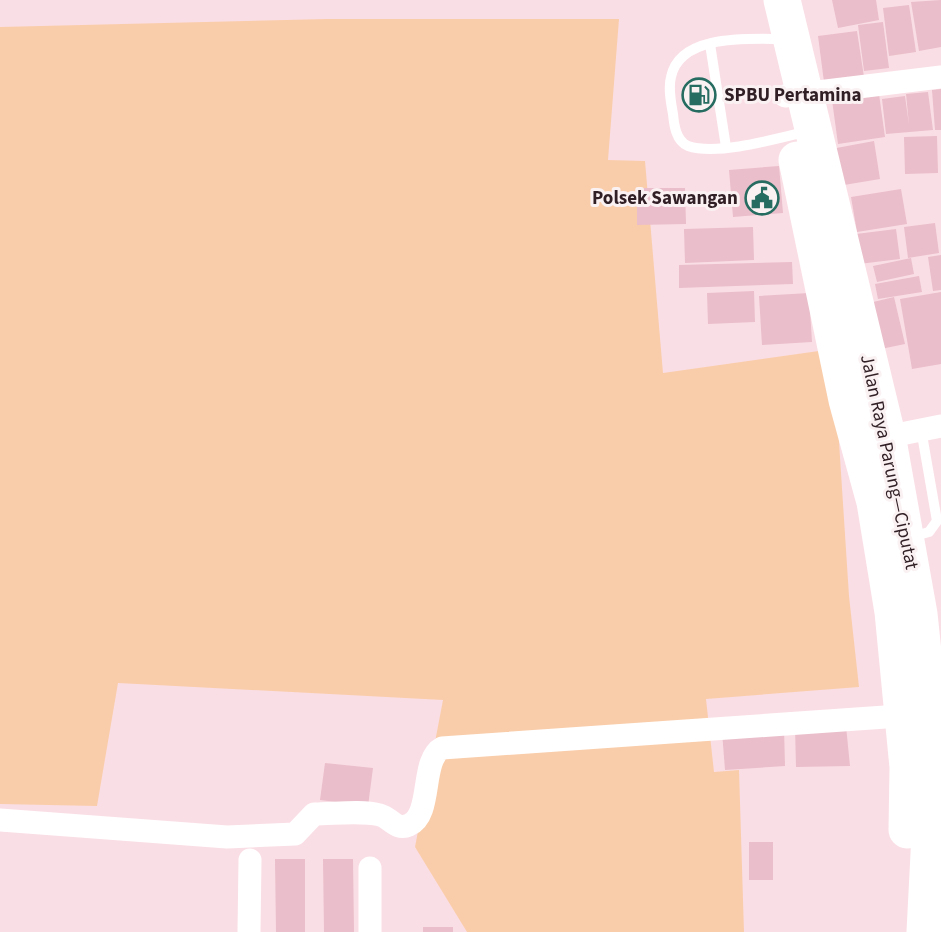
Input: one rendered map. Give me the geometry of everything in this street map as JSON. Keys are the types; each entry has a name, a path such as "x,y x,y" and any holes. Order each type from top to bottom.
{"highway":[{"name":"Jalan Raya Parung—Ciputat","path":"757,0 779,39 803,132 902,433 906,538 925,715 925,932"},
{"name":"Jalan Raya Parung—Ciputat","path":"779,39 782,0"},
{"name":"Jalan Raya Parung—Ciputat","path":"902,433 875,502 893,612 925,715"},
{"name":"Jalan Raya Parung—Ciputat","path":"901,932 926,841"}],"street":[{"path":"795,94 941,77"},
{"path":"0,820 227,837 295,834 314,814 381,815 396,826 408,826 419,817 433,757 442,748 925,715"},
{"path":"249,932 250,860"},
{"path":"370,868 370,932"}],"lane":[{"path":"779,39 710,44 694,49 678,62 671,77 678,139 688,146 726,147 803,132"},
{"path":"710,44 726,147"}],"shaded area":[{"path":"327,19 619,19 608,160 645,161 663,373 833,349 849,596 859,687 706,699 714,772 739,770 744,932 467,932 415,847 443,700 118,683 97,806 0,804 0,27"}],"building":[{"path":"832,0 876,0 879,20 838,28"},
{"path":"941,0 941,47 919,51 911,2"},
{"path":"909,5 916,52 889,56 883,8"},
{"path":"883,22 889,68 864,71 858,25"},
{"path":"857,31 864,77 824,82 818,36"},
{"path":"941,89 941,130 935,130 932,90"},
{"path":"928,92 933,130 886,134 882,99 905,96 909,125 906,94"},
{"path":"879,94 885,137 838,144 832,100"},
{"path":"937,136 938,173 905,174 904,137"},
{"path":"874,141 880,179 838,186 831,149"},
{"path":"779,166 783,213 733,217 729,170"},
{"path":"637,188 685,188 686,224 637,225"},
{"path":"901,189 907,224 857,232 851,197"},
{"path":"935,223 939,253 908,258 904,227"},
{"path":"753,227 754,260 685,263 684,229"},
{"path":"896,229 900,259 859,264 856,234"},
{"path":"941,255 941,290 933,291 928,257"},
{"path":"911,258 914,274 877,282 873,266"},
{"path":"792,262 793,284 679,288 679,265"},
{"path":"919,276 922,292 878,299 875,284"},
{"path":"754,291 755,322 708,324 707,293"},
{"path":"941,292 941,364 912,369 900,299"},
{"path":"809,293 812,342 762,345 759,296"},
{"path":"894,297 905,344 876,350 865,304"},
{"path":"846,726 850,766 796,767 795,727"},
{"path":"784,728 785,766 725,770 722,731"},
{"path":"325,763 373,768 368,806 320,800"},
{"path":"749,842 773,842 773,880 749,880"},
{"path":"275,859 305,859 305,932 276,932"},
{"path":"323,859 353,859 354,932 324,932"},
{"path":"423,927 453,927 453,932 423,932"}],"place":[{"name":"SPBU Pertamina","path":"699,95"},
{"name":"Polsek Sawangan","path":"762,198"}]}
